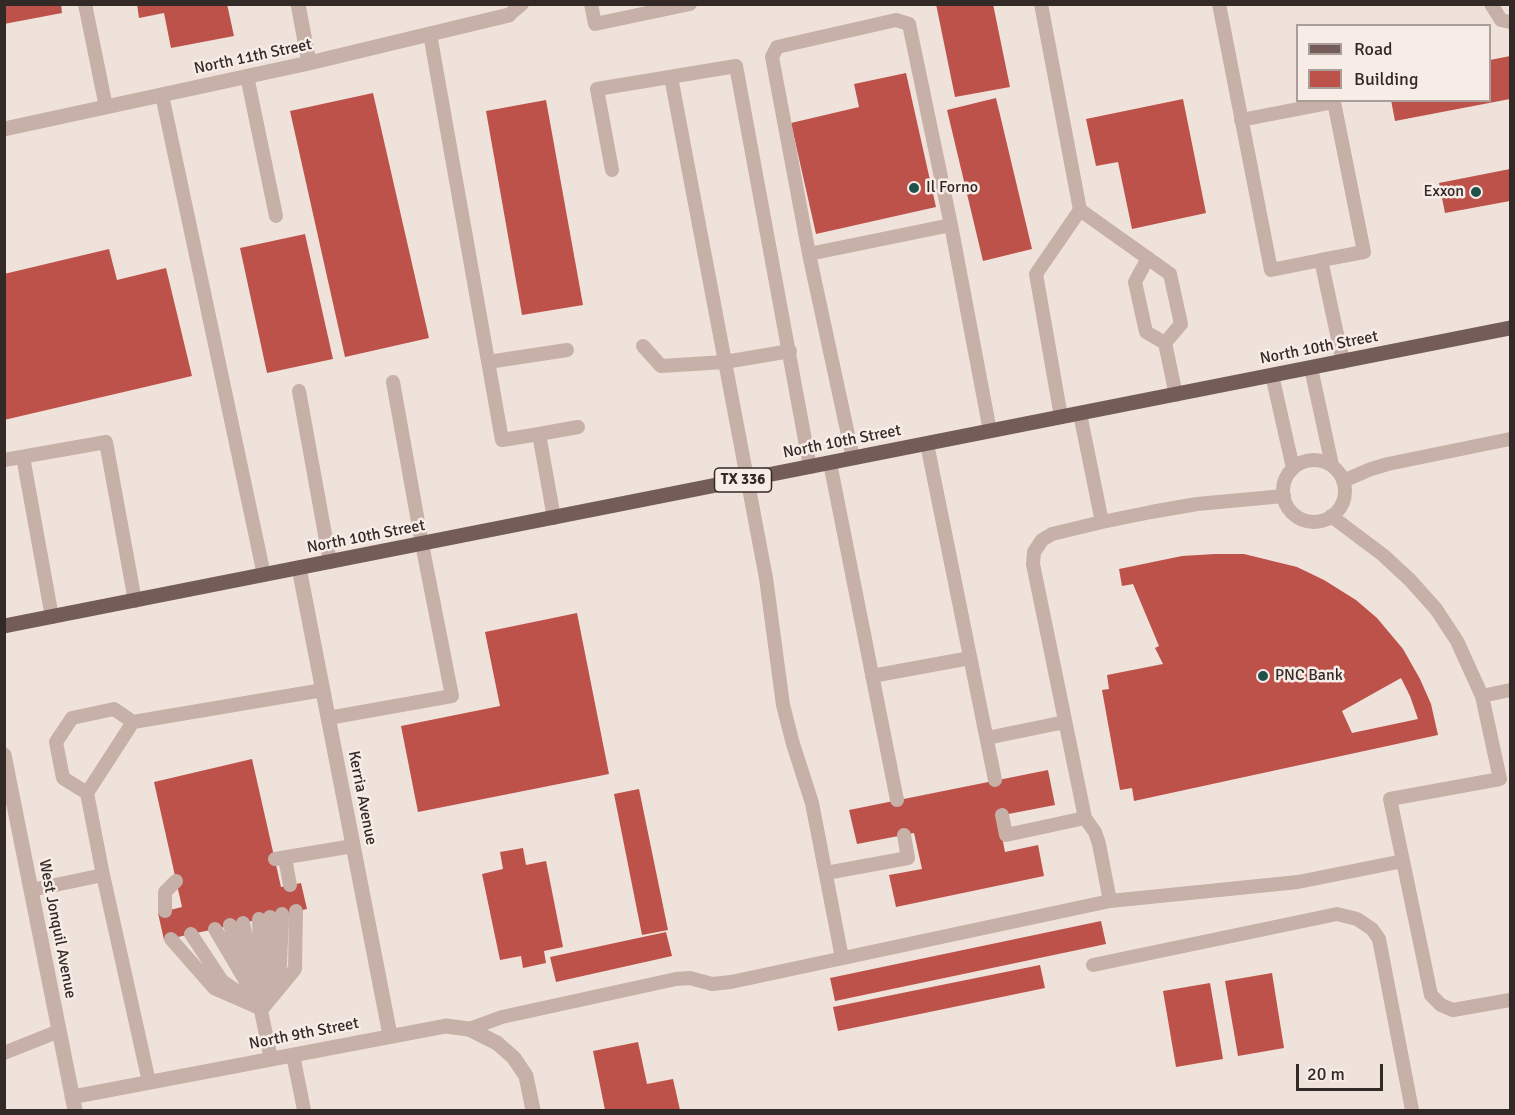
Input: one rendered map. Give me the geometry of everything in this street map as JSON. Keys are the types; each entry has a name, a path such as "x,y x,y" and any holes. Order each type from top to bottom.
{"main road":[{"name":"North 10th Street","path":"4,626 1510,328"}],"street":[{"path":"298,4 309,63"},
{"name":"North 11th Street","path":"4,129 309,63 509,15"},
{"name":"Kerria Avenue","path":"299,568 390,1035"},
{"name":"West Jonquil Avenue","path":"4,755 74,1104"},
{"name":"North 9th Street","path":"74,1104 149,1083 446,1026 469,1029 497,1043 514,1058 526,1076 533,1110"}],"lane":[{"path":"85,4 106,107"},
{"path":"509,15 522,4"},
{"path":"591,4 595,24 655,8 690,4"},
{"path":"1041,4 1080,210 1170,274 1181,324 1165,343"},
{"path":"1218,4 1241,120 1271,270 1364,252 1334,102 1241,120"},
{"path":"1491,4 1501,20 1510,22"},
{"path":"853,458 772,57 777,47 896,20 909,24 951,225 990,431"},
{"path":"430,34 502,440 578,427"},
{"path":"612,170 597,89 736,66 810,467"},
{"path":"247,76 276,216"},
{"path":"671,77 766,578 783,705 812,803 842,958"},
{"path":"162,95 264,575"},
{"path":"1061,417 1036,274 1080,210"},
{"path":"810,254 951,225"},
{"path":"1148,258 1135,282 1146,332 1165,343 1176,395"},
{"path":"1321,260 1342,362"},
{"path":"643,346 661,366 725,362 790,351"},
{"path":"488,362 567,350"},
{"path":"1311,368 1332,465"},
{"path":"1272,375 1293,468"},
{"path":"328,718 452,696 393,382"},
{"path":"299,391 330,562"},
{"path":"1080,414 1102,522"},
{"path":"539,434 554,518"},
{"path":"1343,481 1388,464 1510,440"},
{"path":"4,460 106,442 135,601"},
{"path":"927,444 995,780"},
{"path":"23,457 52,617"},
{"path":"1312,460 1332,465 1339,472 1343,481 1343,501 1339,509 1322,520 1312,521 1294,514 1284,496 1284,485 1293,468 1302,462 1312,460"},
{"path":"830,463 897,800"},
{"path":"1110,901 1099,844 1095,832 1085,818 1033,564 1034,552 1042,540 1052,534 1102,522 1197,504 1284,496"},
{"path":"1331,516 1383,555 1436,609 1458,641 1482,696 1500,778 1390,799 1431,996 1441,1005 1453,1010 1510,1000"},
{"path":"872,675 970,658"},
{"path":"87,793 63,778 56,742 72,718 114,709 133,722 323,690"},
{"path":"1482,696 1510,690"},
{"path":"133,722 87,793 149,1083"},
{"path":"987,738 1065,722"},
{"path":"1002,815 1006,835 1085,818"},
{"path":"826,873 908,858 904,835"},
{"path":"290,885 280,859 353,846"},
{"path":"469,1029 502,1017 676,979 690,978 712,984 731,982 1110,901 1298,882 1403,861"},
{"path":"31,890 103,875"},
{"path":"165,911 165,892 176,881"},
{"path":"1093,965 1337,914 1358,919 1372,929 1379,939 1412,1110"},
{"path":"277,915 280,965 262,1009 277,915"},
{"path":"237,924 262,1009 270,1059"},
{"path":"216,929 262,1009"},
{"path":"195,933 222,981 262,1009"},
{"path":"171,939 214,988 262,1009"},
{"path":"4,1053 59,1031"},
{"path":"292,1055 304,1110"}],"building":[{"path":"4,4 61,4 62,13 4,24"},
{"path":"137,4 227,4 234,36 171,48 164,13 139,18"},
{"path":"936,4 993,4 1010,87 955,97"},
{"path":"1510,56 1510,99 1395,121 1391,102 1491,102 1491,60"},
{"path":"906,73 936,207 816,234 791,123 859,107 854,84"},
{"path":"373,93 429,338 345,357 290,111"},
{"path":"996,98 1032,249 983,261 947,110"},
{"path":"1183,99 1206,213 1132,229 1118,162 1096,166 1086,119"},
{"path":"546,100 583,305 522,315 486,111"},
{"name":"Exxon","path":"1510,169 1510,201 1445,213 1439,183"},
{"path":"305,234 333,359 267,373 240,248"},
{"path":"109,249 117,280 166,268 192,376 4,420 4,274"},
{"name":"PNC Bank","path":"1244,554 1297,567 1324,580 1356,600 1377,618 1403,649 1431,704 1438,735 1134,801 1132,788 1120,790 1102,690 1109,689 1107,675 1163,664 1155,648 1159,646 1133,584 1122,586 1119,569 1182,556","holes":["1401,678 1418,719 1352,733 1342,711"]},
{"path":"577,613 609,774 418,812 401,726 500,706 485,632"},
{"path":"252,759 281,887 301,883 307,909 164,940 158,913 182,907 154,782"},
{"path":"1048,770 1055,805 998,816 1005,852 1038,845 1044,876 896,907 889,875 922,869 914,833 857,844 849,810"},
{"path":"639,789 668,930 642,935 614,794"},
{"path":"523,848 526,865 546,861 563,947 544,951 546,963 523,968 521,956 500,960 482,874 503,869 500,852"},
{"path":"1101,921 1106,944 835,1001 830,978"},
{"path":"666,932 672,956 556,982 550,957"},
{"path":"1040,965 1045,988 838,1031 833,1007"},
{"path":"1272,973 1284,1048 1238,1056 1225,981"},
{"path":"1210,983 1223,1059 1176,1067 1163,991"},
{"path":"638,1042 647,1084 673,1079 680,1110 605,1110 593,1051"}],"place":[{"name":"Il Forno","path":"914,188"},
{"name":"Exxon","path":"1476,192"},
{"name":"PNC Bank","path":"1263,676"}]}
